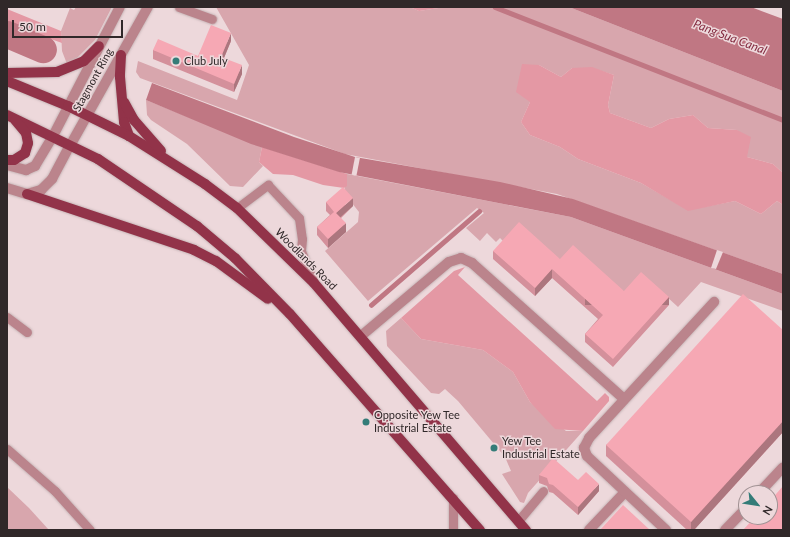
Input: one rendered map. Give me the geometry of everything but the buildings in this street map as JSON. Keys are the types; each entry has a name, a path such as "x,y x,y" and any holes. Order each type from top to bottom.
{"main road":[{"path":"7,73 57,72 84,61 99,46"},
{"path":"121,55 120,77 124,122 129,136"},
{"name":"Woodlands Road","path":"7,81 88,115 129,136 168,159 236,208 314,283 526,530"},
{"path":"123,98 134,120 168,159"},
{"path":"10,116 71,144 142,187 197,226 235,258 290,314 480,530"},
{"path":"7,160 14,160 25,153 28,143 26,133 10,116"},
{"path":"28,194 194,250 216,261 290,314"}],"street":[{"name":"Stagmont Ring","path":"7,164 26,170 35,166 53,136 120,7"},
{"name":"Stagmont Ring","path":"28,194 47,185 148,7"},
{"path":"7,188 28,194"},
{"path":"361,336 448,262 461,258 472,263 624,399"},
{"path":"666,530 587,456 584,448 589,438 714,302"},
{"path":"767,485 783,467"},
{"path":"589,530 625,492"},
{"path":"725,530 738,516"}],"lane":[{"path":"179,7 212,19"},
{"path":"236,208 268,185 298,218 302,239 301,250 314,283"},
{"path":"7,317 27,332"},
{"path":"7,449 56,491 90,530"},
{"path":"518,521 543,491"},
{"path":"453,498 453,530"}],"shaded area":[{"path":"76,7 112,7 95,40 77,58 67,64 62,51 61,31 70,8 74,10"},
{"path":"216,7 410,7 419,11 445,7 569,7 783,91 783,173 773,164 747,157 737,130 708,128 693,115 669,119 651,128 610,113 608,105 614,75 592,68 572,68 561,77 539,65 530,102 521,122 530,135 560,147 578,159 641,183 688,210 735,201 761,214 777,201 783,205 783,274 557,194 345,154 140,78 136,72 138,61 237,100 249,65"},
{"path":"410,7 445,7 419,11"},
{"path":"7,9 61,31 62,43 48,38 46,43 7,27"},
{"path":"522,64 539,65 561,77 572,68 592,67 614,75 608,105 610,113 651,128 669,119 693,115 708,128 737,130 751,137 747,157 773,164 783,173 783,205 777,201 761,214 735,201 688,211 641,183 578,159 560,147 530,135 521,122 530,102 516,92"},
{"path":"146,100 262,147 259,162 263,166 243,187 230,186 187,144 151,120 147,115"},
{"path":"262,147 347,174 347,186 344,188 323,185 293,175 273,174 259,162"},
{"path":"347,174 571,217 783,294 783,311 701,282 678,307 643,275 615,307 559,263 505,243 500,238 496,242 487,233 480,241 466,228 484,213 477,208 368,301 325,251 358,222 359,212 344,193"},
{"path":"465,267 458,275 597,401 605,393 609,397 609,401 583,431 555,429 530,402 513,372 483,350 421,339 401,318 454,271"},
{"path":"401,318 421,339 483,350 513,372 530,402 566,431 583,431 528,493 524,503 520,502 502,474 511,471 505,457 458,401 445,389 439,394 431,393 387,346 386,331"},
{"path":"7,487 29,508 49,530 7,530"}],"water":[{"name":"Pang Sua Canal","path":"569,7 751,7 783,19 783,91"},
{"path":"152,83 294,137 355,157 500,182 573,199 783,274 783,294 571,217 339,172 251,144 146,100"}],"pier":[{"path":"355,157 360,158 356,176 352,175"},
{"path":"717,250 723,252 716,269 711,268"}],"waterway":[{"path":"495,7 783,120"},
{"path":"7,34 43,49"},
{"path":"371,305 479,211"}],"place":[{"name":"Club July","path":"176,61"},
{"name":"Opposite Yew Tee Industrial Estate","path":"366,422"},
{"name":"Yew Tee Industrial Estate","path":"494,448"}]}
